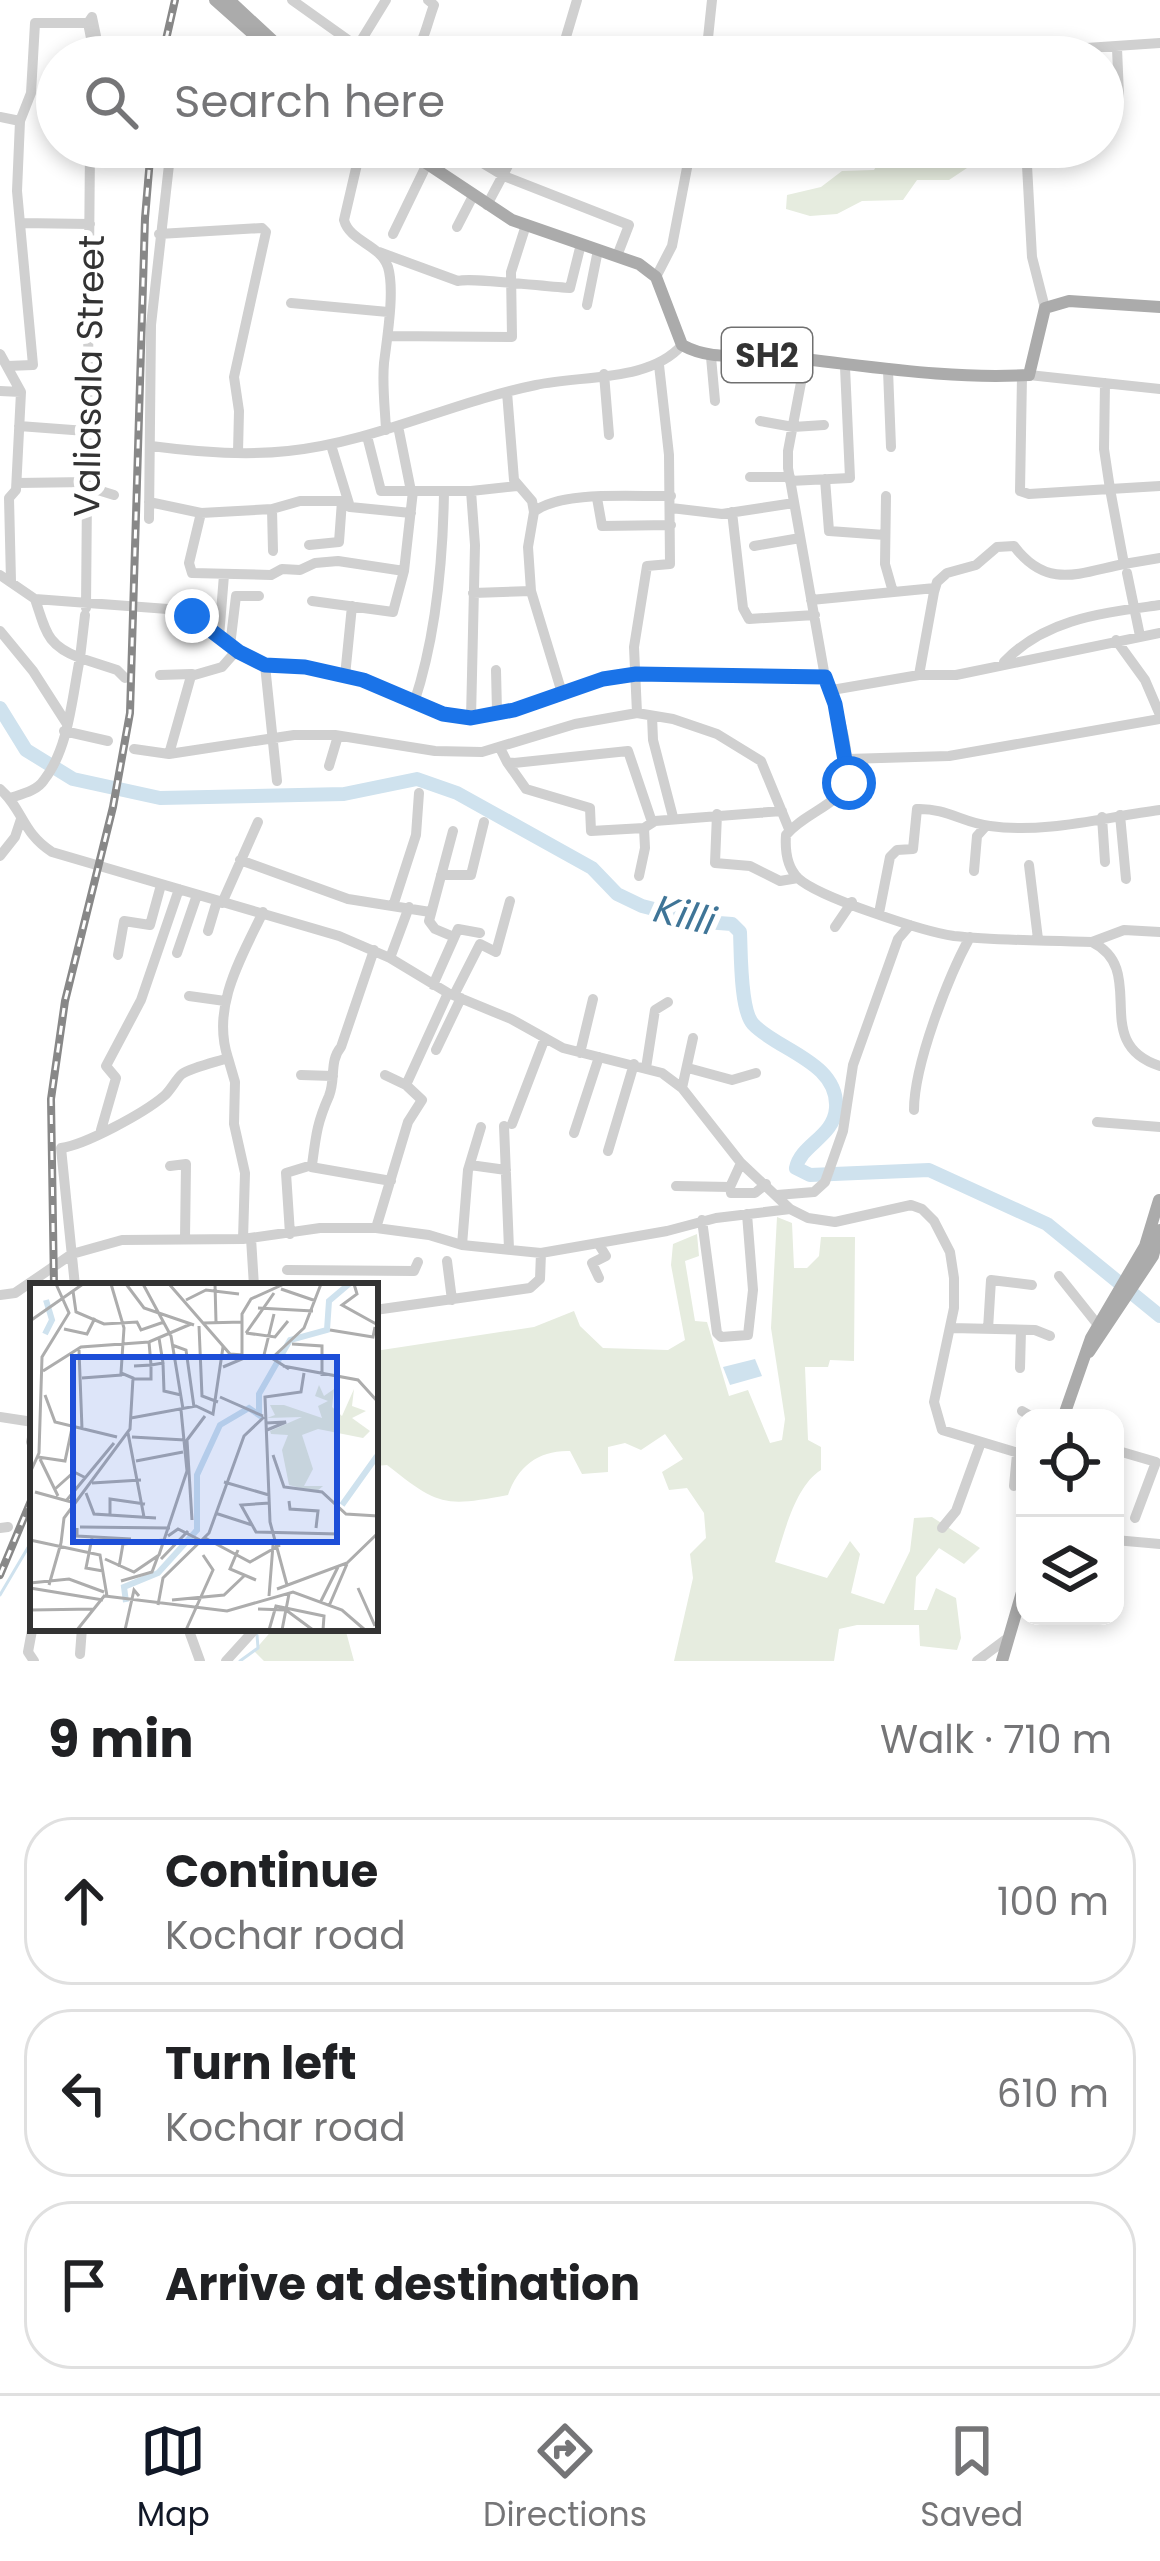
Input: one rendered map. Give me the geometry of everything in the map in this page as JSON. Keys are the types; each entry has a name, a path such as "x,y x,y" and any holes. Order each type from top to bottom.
{"main road":[{"path":"214,0 258,36"},
{"path":"229,0 263,36"},
{"path":"433,168 526,225 639,264 656,277"},
{"name":"SH2","path":"656,277 682,345 711,357 772,356 844,367 1026,375"},
{"path":"1026,375 1045,308 1069,301 1160,307"},
{"path":"1154,1251 1160,1198"},
{"path":"1087,1354 1154,1251 1160,1230"},
{"path":"1066,1409 1098,1325 1111,1311"},
{"path":"1002,1661 1016,1608"}],"street":[{"path":"91,36 94,0"},
{"path":"292,0 336,36"},
{"path":"364,36 386,0"},
{"path":"567,36 578,0"},
{"path":"709,36 712,0"},
{"path":"426,36 426,19 435,5"},
{"path":"7,366 33,365 20,223 20,121 31,93 34,23 90,20"},
{"path":"1124,47 1160,43"},
{"path":"0,117 20,121"},
{"name":"Valiasala Street","path":"5,794 33,790 44,781 66,728 80,658 86,610 90,168"},
{"path":"148,519 151,325 167,168"},
{"path":"356,168 344,226 379,252 458,281 573,286 581,244"},
{"path":"393,234 425,168"},
{"path":"490,168 629,225 617,256"},
{"path":"487,205 507,168"},
{"path":"656,277 672,246 687,168"},
{"path":"1027,168 1032,257 1045,308"},
{"path":"457,227 473,196"},
{"path":"20,223 90,224"},
{"path":"388,336 512,337 511,272 526,225"},
{"path":"159,234 262,228 266,232 234,377 238,452"},
{"path":"587,305 598,250"},
{"path":"312,601 393,612 404,571 412,491 392,428 383,368 388,266 379,252"},
{"path":"291,303 388,312"},
{"path":"151,446 199,453 331,445 507,392 658,365 682,345"},
{"path":"0,354 21,392 16,483 4,498 5,578 35,599 86,610 181,610 265,665 345,676 392,690 443,714 471,718 603,679 636,674 825,677"},
{"path":"772,356 775,363 803,371 788,451 790,479 825,677 850,775 845,788 786,835 787,858 798,878"},
{"path":"711,357 716,400"},
{"path":"638,713 634,647 646,566 670,564 671,502 658,365"},
{"path":"750,476 850,478 844,367"},
{"path":"888,370 891,447"},
{"path":"604,374 609,435"},
{"path":"1160,389 1026,375 1020,491 1160,486"},
{"path":"1105,383 1104,449 1140,636"},
{"path":"0,391 21,392"},
{"path":"507,392 517,486 532,501 534,512 528,547 531,591 562,693"},
{"path":"760,421 793,427 824,425"},
{"path":"19,426 86,431"},
{"path":"368,436 381,490 471,491 517,486"},
{"path":"309,545 339,542 344,501 331,445"},
{"path":"825,479 829,531 885,535"},
{"path":"16,483 88,485 114,495"},
{"path":"414,703 425,670 442,548 444,491"},
{"path":"471,491 475,520 471,718"},
{"path":"886,496 885,564 892,592"},
{"path":"597,498 604,527 671,525"},
{"path":"534,512 548,504 597,498 671,502 732,512 794,503"},
{"path":"149,502 201,513 272,509 300,501 344,501 357,510 411,513"},
{"path":"272,509 273,551"},
{"path":"732,512 741,593 749,619 814,615"},
{"path":"201,513 189,571 271,575 282,569 338,561 404,571"},
{"path":"754,546 800,538"},
{"path":"919,675 941,576 976,565 997,547 1014,547 1023,560 1055,575 1126,568 1160,558"},
{"path":"219,637 224,574"},
{"path":"812,600 935,588"},
{"path":"473,592 531,591"},
{"path":"160,675 222,667 234,648 236,596 259,596"},
{"path":"35,599 58,650 117,670 125,678"},
{"path":"1001,665 1033,638 1090,613 1160,604"},
{"path":"345,676 352,606"},
{"path":"0,631 28,663 66,728 108,741"},
{"path":"832,690 919,675 956,675 1160,633"},
{"path":"847,759 949,756 1160,717 1154,687 1116,640"},
{"path":"265,665 277,781"},
{"path":"496,670 497,712"},
{"path":"169,754 192,674"},
{"path":"134,749 169,754 270,736 338,736 435,751 482,752 575,724 638,713 674,719 740,746 761,761 790,829"},
{"path":"652,716 653,740 673,817"},
{"path":"329,766 338,736"},
{"path":"500,748 526,788 590,808 591,831 648,825 673,817 782,811"},
{"path":"507,762 628,751 648,825 639,876"},
{"path":"5,794 34,841 52,852 263,912 374,950 454,996 544,1038 675,1080 741,1163 790,1209 808,1218 836,1222 899,1205 929,1214 950,1252 954,1279 950,1328 934,1402 942,1430 1016,1454"},
{"path":"393,906 416,836 418,794"},
{"path":"879,913 890,857 897,850 913,849 917,808 952,812 986,826 1030,828 1160,810"},
{"path":"717,814 715,863 750,866 780,881 798,878 910,925 970,937 1092,942 1124,930 1160,932"},
{"path":"1120,815 1126,879"},
{"path":"1102,818 1105,862"},
{"path":"0,856 19,830 21,819"},
{"path":"208,931 258,822"},
{"path":"441,875 470,875 484,822"},
{"path":"974,871 977,836 986,826"},
{"path":"453,831 430,912 431,925 454,937"},
{"path":"240,860 348,899 430,912"},
{"path":"1030,865 1038,940"},
{"path":"118,956 124,921 150,925 161,885"},
{"path":"101,1130 116,1078 106,1066 141,1000 179,890"},
{"path":"177,953 197,895"},
{"path":"406,1085 480,944 496,952 510,901"},
{"path":"835,927 851,902"},
{"path":"390,958 409,907"},
{"path":"254,1283 245,1173 234,1124 235,1082 222,1038 225,1000 263,912"},
{"path":"777,1195 814,1192 825,1182 843,1131 853,1065 898,939 910,925"},
{"path":"433,985 458,929 480,932"},
{"path":"914,1110 921,1063 955,964 970,937"},
{"path":"1092,942 1104,948 1114,962 1120,1022 1130,1051 1160,1066"},
{"path":"311,1167 320,1111 330,1094 334,1056 374,950"},
{"path":"189,996 225,1000"},
{"path":"436,1049 454,996"},
{"path":"580,1053 592,999"},
{"path":"608,1150 656,1010 668,1002"},
{"path":"508,1249 508,1125 544,1038"},
{"path":"682,1088 693,1038"},
{"path":"574,1133 599,1057"},
{"path":"75,1283 61,1148 84,1145 101,1130 148,1109 177,1084 180,1075 228,1058"},
{"path":"688,1068 732,1080 756,1073"},
{"path":"301,1075 333,1076"},
{"path":"376,1228 409,1123 422,1100 385,1075"},
{"path":"1097,1122 1160,1127"},
{"path":"462,1245 470,1165 482,1127"},
{"path":"741,1163 731,1192 755,1192 766,1184"},
{"path":"170,1166 186,1164 185,1238"},
{"path":"470,1165 506,1170"},
{"path":"290,1234 286,1173 311,1167 391,1180"},
{"path":"676,1186 730,1187"},
{"path":"41,1281 72,1254 122,1240 247,1239 320,1228 376,1228 462,1245 541,1253 667,1231 702,1220 790,1209"},
{"path":"702,1220 717,1334 748,1335 754,1289 747,1214"},
{"path":"598,1243 606,1256 592,1263 599,1278"},
{"path":"378,1310 536,1285 541,1253"},
{"path":"447,1261 452,1300"},
{"path":"287,1270 414,1271 418,1262"},
{"path":"321,1269 325,1283"},
{"path":"1060,1276 1098,1325"},
{"path":"988,1329 992,1280 1032,1285"},
{"path":"0,1295 30,1286"},
{"path":"950,1328 1043,1331 1050,1336"},
{"path":"1020,1368 1021,1330"},
{"path":"0,1417 30,1422"},
{"path":"942,1528 956,1511 980,1444"},
{"path":"1124,1453 1156,1462 1135,1518"},
{"path":"1014,1486 1016,1477"},
{"path":"1124,1542 1150,1546 1159,1540"},
{"path":"32,1631 28,1652 34,1661"},
{"path":"80,1654 82,1631"},
{"path":"189,1631 200,1661"},
{"path":"226,1661 253,1631"},
{"path":"977,1661 1005,1640"}],"shaded area":[{"path":"967,168 949,180 917,180 903,200 862,201 837,214 810,216 786,209 787,195 821,187 842,171"},
{"path":"777,1217 792,1223 794,1268 807,1268 819,1256 821,1237 855,1237 854,1361 830,1360 828,1367 805,1367 808,1440 821,1447 821,1470 797,1499 775,1562 827,1578 850,1541 860,1554 851,1593 884,1604 910,1551 914,1518 932,1517 980,1548 964,1564 939,1548 916,1577 914,1610 927,1610 936,1588 956,1598 961,1638 957,1650 920,1646 919,1625 857,1625 839,1629 834,1661 674,1661 693,1578 690,1554 706,1538 704,1513 687,1488 669,1490 662,1472 683,1459 665,1434 641,1450 625,1443 608,1447 608,1472 582,1474 570,1451 549,1453 524,1468 508,1495 469,1501 431,1496 387,1465 378,1466 378,1351 534,1327 574,1311 580,1326 603,1348 668,1350 685,1340 671,1265 673,1244 697,1234 699,1256 685,1261 695,1321 707,1322 729,1396 748,1390 770,1443 782,1440 785,1419 771,1328"},
{"path":"271,1631 346,1631 354,1661 264,1661 254,1651"}],"water":[{"path":"755,1359 762,1376 730,1385 723,1367"}],"waterway":[{"name":"Killi","path":"0,708 26,750 73,779 160,798 344,794 417,779 457,793 592,868 617,894 642,906 732,924 740,932 743,994 753,1024 817,1068 834,1092 834,1118 796,1168 810,1175 929,1170 1047,1224 1160,1316"},
{"path":"0,1595 30,1544"},
{"path":"240,1661 258,1648 257,1635"}],"railway":[{"path":"167,36 175,0"},
{"path":"54,1283 51,1099 65,1001 113,807 130,713 149,168"},
{"path":"0,1575 30,1503"}],"route":[{"path":"192,616 239,652 265,665 305,667 363,680 443,714 471,718 514,710 603,679 636,674 825,677 832,690 849,783"}]}
